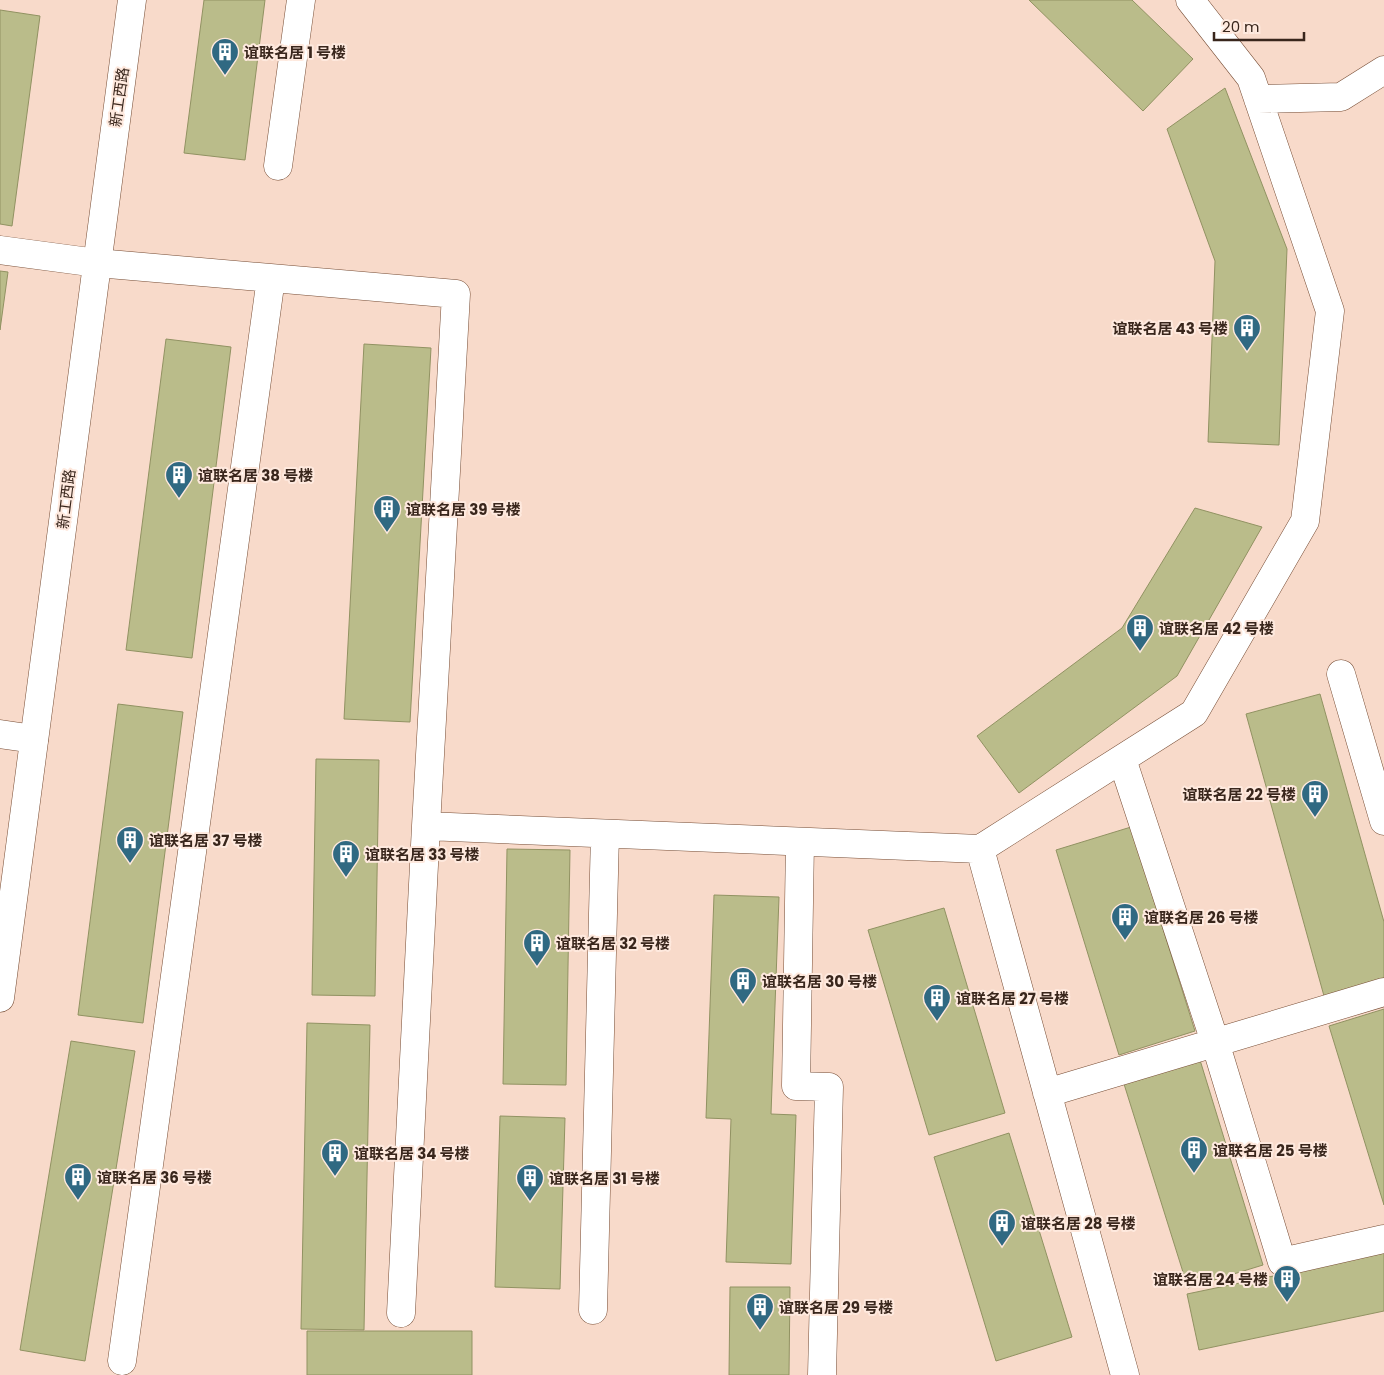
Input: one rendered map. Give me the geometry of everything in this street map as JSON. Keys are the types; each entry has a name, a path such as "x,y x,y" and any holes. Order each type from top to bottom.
{"street":[{"name":"新工西路","path":"0,998 132,0"},
{"path":"278,166 301,0"},
{"path":"426,826 980,849 1194,713 1306,521 1330,311 1251,78 1190,0"},
{"path":"1258,99 1341,97 1384,70"},
{"path":"0,250 97,263 456,294 401,1314"},
{"path":"122,1361 271,278"},
{"path":"1341,674 1384,820"},
{"path":"0,734 34,739"},
{"path":"1122,759 1215,1042 1282,1262 1384,1239"},
{"path":"593,1310 605,834"},
{"path":"800,842 796,1086 829,1087 822,1375"},
{"path":"980,849 1126,1375"},
{"path":"1047,1093 1384,992"}],"building":[{"name":"谊联名居 1 号楼","path":"204,0 265,0 245,160 184,153"},
{"path":"1029,0 1132,0 1193,59 1143,111"},
{"path":"0,10 40,16 12,226 0,224"},
{"name":"谊联名居 43 号楼","path":"1225,88 1287,249 1279,445 1208,442 1215,261 1167,129"},
{"path":"0,271 8,272 0,330"},
{"name":"谊联名居 38 号楼","path":"166,339 231,347 192,658 126,650"},
{"name":"谊联名居 39 号楼","path":"364,344 431,348 410,722 344,719"},
{"name":"谊联名居 42 号楼","path":"1195,508 1262,527 1177,676 1019,793 977,736 1122,628"},
{"name":"谊联名居 22 号楼","path":"1320,694 1384,922 1384,979 1324,996 1246,714"},
{"name":"谊联名居 37 号楼","path":"118,704 183,712 143,1023 78,1015"},
{"name":"谊联名居 33 号楼","path":"316,759 379,760 375,996 312,995"},
{"name":"谊联名居 26 号楼","path":"1131,827 1195,1031 1119,1055 1056,850"},
{"name":"谊联名居 32 号楼","path":"507,849 570,850 566,1085 503,1084"},
{"name":"谊联名居 30 号楼","path":"714,895 779,897 771,1114 796,1115 791,1264 726,1262 731,1119 706,1118"},
{"name":"谊联名居 27 号楼","path":"944,908 1005,1113 929,1135 868,930"},
{"path":"1384,1009 1384,1205 1329,1026"},
{"name":"谊联名居 34 号楼","path":"307,1023 370,1025 364,1330 301,1329"},
{"name":"谊联名居 36 号楼","path":"71,1041 135,1051 85,1361 20,1350"},
{"name":"谊联名居 25 号楼","path":"1200,1060 1263,1265 1188,1288 1124,1084"},
{"name":"谊联名居 31 号楼","path":"500,1116 565,1118 560,1289 495,1287"},
{"name":"谊联名居 28 号楼","path":"1009,1133 1072,1337 996,1361 934,1157"},
{"name":"谊联名居 24 号楼","path":"1384,1253 1384,1311 1199,1350 1187,1294"},
{"name":"谊联名居 29 号楼","path":"730,1287 790,1287 789,1375 729,1375"},
{"path":"307,1331 472,1331 472,1375 307,1375"}],"place":[{"name":"谊联名居 1 号楼","path":"225,76"},
{"name":"谊联名居 43 号楼","path":"1247,352"},
{"name":"谊联名居 38 号楼","path":"179,499"},
{"name":"谊联名居 39 号楼","path":"387,533"},
{"name":"谊联名居 42 号楼","path":"1140,652"},
{"name":"谊联名居 22 号楼","path":"1315,818"},
{"name":"谊联名居 37 号楼","path":"130,864"},
{"name":"谊联名居 33 号楼","path":"346,878"},
{"name":"谊联名居 26 号楼","path":"1125,941"},
{"name":"谊联名居 32 号楼","path":"537,967"},
{"name":"谊联名居 30 号楼","path":"743,1005"},
{"name":"谊联名居 27 号楼","path":"937,1022"},
{"name":"谊联名居 25 号楼","path":"1194,1174"},
{"name":"谊联名居 34 号楼","path":"335,1177"},
{"name":"谊联名居 36 号楼","path":"78,1201"},
{"name":"谊联名居 31 号楼","path":"530,1202"},
{"name":"谊联名居 28 号楼","path":"1002,1247"},
{"name":"谊联名居 24 号楼","path":"1287,1303"},
{"name":"谊联名居 29 号楼","path":"760,1331"}]}
